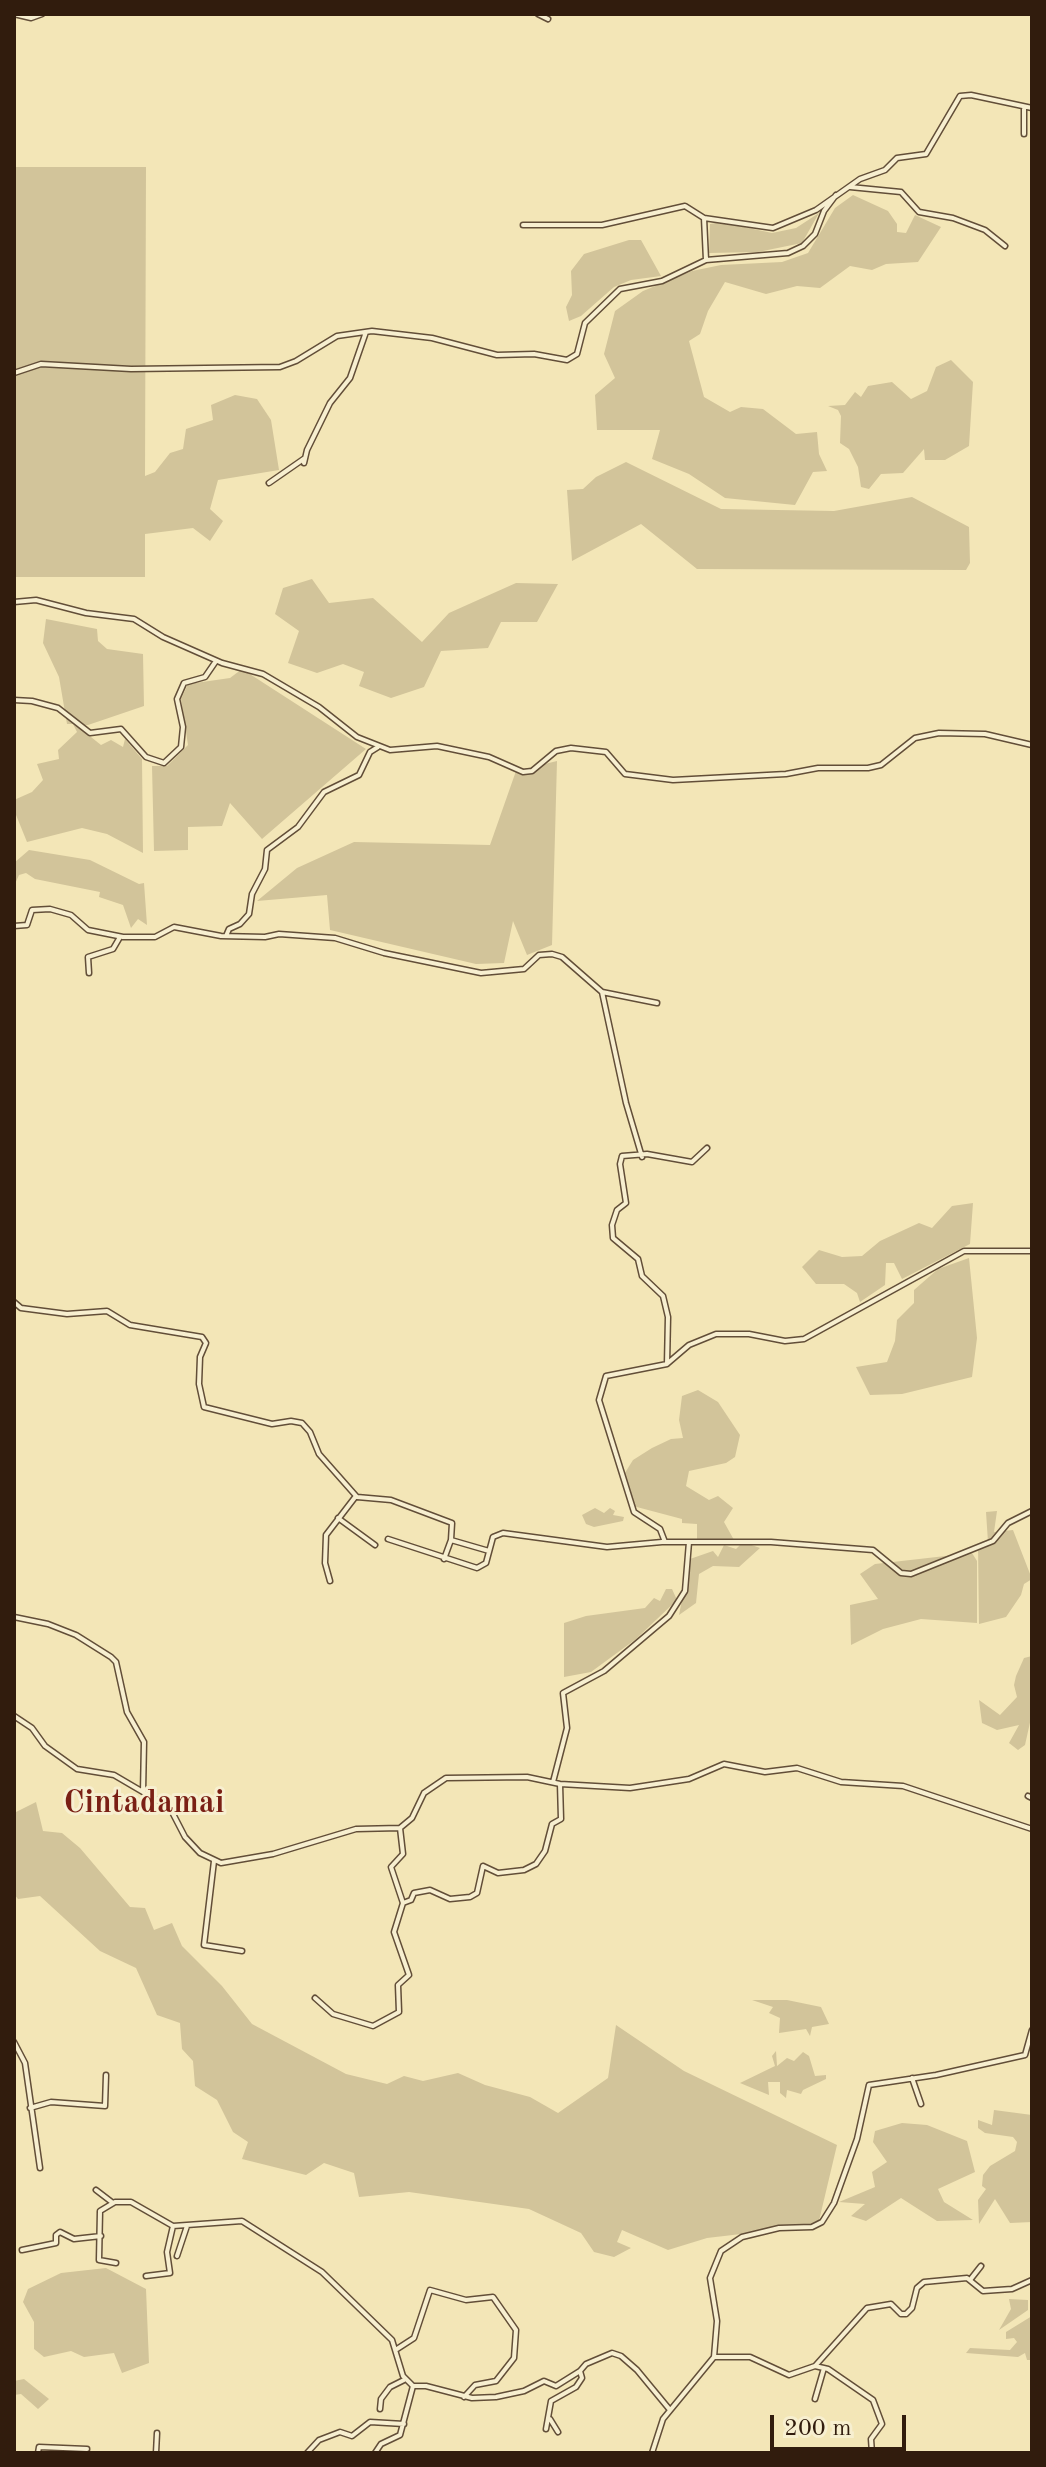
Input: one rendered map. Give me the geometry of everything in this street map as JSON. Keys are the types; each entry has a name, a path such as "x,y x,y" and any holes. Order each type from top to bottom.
{"street":[{"path":"14,14 31,18 42,14"},
{"path":"538,14 548,19"},
{"path":"523,225 602,225 680,206 704,218 773,228 794,221 869,174 885,170 901,157 926,154 960,96 971,95 1032,108"},
{"path":"1024,108 1024,134"},
{"path":"850,187 901,192 919,212 953,218 983,229 1005,246"},
{"path":"14,373 41,364 131,369 280,367 337,336 366,332 432,338 497,355 534,354 567,360 577,354 585,323 620,289 662,281 706,260 774,256 803,246 815,234 824,211 836,195"},
{"path":"704,218 706,260"},
{"path":"269,483 305,461 330,403 350,378 366,332"},
{"path":"14,602 36,600 86,613 134,619 216,661 263,674 319,707 357,737 394,751 437,746 489,757 528,772 556,751 589,748 606,752 625,774 682,780 786,774 818,768 868,768 881,765 907,742 939,733 985,734 1032,745"},
{"path":"14,700 58,708 90,733 121,729 146,757 164,763 181,747 183,727 177,699 184,683 205,677 216,661"},
{"path":"226,936 229,929 240,924 249,914 252,894 265,869 267,850 298,827 324,792 359,775 370,752 380,746"},
{"path":"14,926 27,925 32,910 50,909 71,915 88,930 120,937 152,938 174,927 226,936 265,937 279,934 335,938 384,953 481,973 524,969 539,955 552,954 562,957 602,992 657,1003"},
{"path":"89,973 88,957 113,949 120,937"},
{"path":"602,992 626,1103 642,1157"},
{"path":"667,1364 668,1314 663,1296 642,1276 638,1259 612,1230 615,1213 626,1203 622,1157 647,1154 692,1162 707,1148"},
{"path":"665,1542 660,1529 634,1512 599,1397 606,1376 667,1364 689,1345 716,1334 749,1334 789,1341 804,1339 822,1326 848,1317 878,1296 923,1275 956,1253 997,1248 1032,1251"},
{"path":"14,1302 21,1308 67,1314 107,1311 130,1325 202,1337 206,1340 199,1363 203,1405 272,1424 302,1423 310,1432 319,1454 356,1496 391,1500 452,1523 451,1540 444,1559"},
{"path":"330,1581 324,1549 326,1535 356,1496"},
{"path":"388,1539 444,1559 481,1568 493,1537 503,1533 607,1547 665,1542 771,1542 873,1550 901,1573 911,1574 993,1541 1008,1523 1032,1511"},
{"path":"338,1518 375,1545"},
{"path":"451,1540 489,1551"},
{"path":"553,1782 568,1720 563,1707 563,1693 604,1671 669,1616 685,1591 689,1542"},
{"path":"14,1617 48,1624 76,1635 116,1662 127,1712 144,1742 143,1792"},
{"path":"14,1716 32,1728 45,1746 77,1769 114,1775 170,1808 185,1837 214,1861 244,1861 356,1829 400,1828 412,1818 424,1793 446,1778 527,1777 560,1784 630,1788 689,1779 724,1764 765,1772 797,1768 828,1779 903,1786 1032,1829"},
{"path":"403,1903 411,1900 414,1893 430,1890 450,1899 470,1897 477,1893 483,1866 498,1873 531,1868 545,1851 552,1824 561,1819 560,1784"},
{"path":"315,1998 333,2014 351,2016 373,2026 399,2012 399,1984 409,1975 394,1932 403,1903 391,1867 403,1854 400,1828"},
{"path":"214,1861 204,1945 242,1951"},
{"path":"652,2453 670,2410 714,2357 717,2321 710,2278 721,2251 742,2237 779,2228 812,2227 822,2222 834,2203 857,2139 869,2085 1025,2055 1032,2030"},
{"path":"14,2042 25,2063 40,2168"},
{"path":"30,2108 51,2102 105,2106 106,2075"},
{"path":"912,2078 921,2104"},
{"path":"96,2190 113,2203"},
{"path":"116,2263 99,2260 101,2209 113,2203 131,2202 173,2226 236,2220 258,2230 322,2272 392,2340 405,2379 413,2386 434,2387 464,2397 509,2395 544,2381 556,2386 591,2360 608,2354 621,2356 653,2387 670,2410"},
{"path":"146,2276 170,2273 167,2252 173,2226"},
{"path":"177,2256 187,2226"},
{"path":"22,2250 56,2243 56,2235 60,2232 74,2239 101,2236"},
{"path":"970,2280 981,2266"},
{"path":"714,2357 750,2357 789,2375 815,2366 867,2308 891,2304 901,2314 906,2314 912,2308 917,2288 924,2282 962,2277 983,2291 1012,2289 1032,2280"},
{"path":"396,2349 414,2338 431,2290 466,2300 493,2297 516,2330 515,2356 496,2381 475,2385 464,2397"},
{"path":"815,2366 824,2368 873,2400 882,2424 871,2439 872,2453"},
{"path":"815,2399 824,2368"},
{"path":"546,2429 551,2401 576,2387 582,2378 580,2371"},
{"path":"380,2409 381,2399 390,2387 405,2379"},
{"path":"375,2453 381,2444 399,2437 413,2386"},
{"path":"550,2419 558,2432"},
{"path":"307,2453 319,2440 340,2432 352,2436 370,2422 404,2424"},
{"path":"156,2453 157,2433"},
{"path":"38,2453 39,2447 87,2449"}],"shaded area":[{"path":"14,167 146,167 145,476 155,472 170,453 183,449 186,429 213,420 211,405 235,395 257,399 271,420 279,470 218,480 210,509 223,521 210,541 193,528 145,534 145,577 14,577"},
{"path":"853,195 888,211 897,224 897,232 906,233 915,215 941,227 918,262 886,264 872,270 850,266 820,288 797,286 766,294 725,282 708,311 700,334 689,341 704,397 730,412 741,407 763,409 796,434 817,432 819,454 827,471 813,472 795,505 725,498 689,474 652,459 660,430 597,430 595,395 615,378 604,354 615,311 643,291 692,271 721,265 782,262 808,253 835,208"},
{"path":"819,213 802,243 758,252 709,253 710,224 721,222 772,233 796,228"},
{"path":"629,240 641,240 661,276 631,280 614,287 581,316 569,321 566,307 572,295 571,271 584,254"},
{"path":"951,360 973,382 969,446 945,460 925,460 924,449 903,473 881,474 869,489 861,487 858,467 849,449 840,443 841,416 838,410 828,406 845,405 855,392 861,397 868,386 892,382 911,399 927,391 936,367"},
{"path":"626,462 721,509 834,511 912,497 969,527 970,563 966,570 697,569 641,524 572,561 567,490 583,489 596,477"},
{"path":"312,579 329,603 373,598 422,642 449,613 516,583 558,584 537,622 501,622 488,648 441,651 424,687 391,698 359,686 364,672 343,664 317,673 288,663 299,631 275,614 283,588"},
{"path":"46,619 97,629 98,641 107,649 143,654 144,706 88,725 76,725 101,745 111,740 123,747 125,739 142,759 143,853 107,834 82,828 27,842 14,810 14,800 32,792 43,780 37,764 59,759 58,750 77,732 73,724 67,724 59,677 43,643"},
{"path":"242,669 366,749 262,839 230,803 222,826 188,827 188,850 154,851 152,766 167,766 188,745 181,699 188,684 230,678"},
{"path":"557,761 552,945 527,955 513,921 504,963 476,964 330,930 327,895 257,901 297,868 354,842 490,845 516,771"},
{"path":"29,850 90,860 139,884 144,883 147,925 138,919 131,928 123,905 99,897 100,892 35,879 26,873 19,875 14,886 14,863"},
{"path":"973,1203 970,1244 902,1279 894,1263 886,1263 885,1285 860,1302 857,1293 844,1284 816,1284 802,1267 819,1250 842,1257 862,1256 880,1241 919,1223 932,1228 952,1206"},
{"path":"969,1258 977,1338 972,1377 902,1394 870,1395 856,1367 887,1362 895,1341 897,1320 914,1303 914,1290 938,1269"},
{"path":"698,1390 718,1402 740,1435 735,1457 726,1463 689,1471 686,1486 709,1500 718,1496 733,1508 724,1522 734,1540 697,1540 697,1524 682,1523 682,1519 633,1506 623,1476 633,1460 671,1439 683,1438 679,1420 682,1396"},
{"path":"595,1508 604,1513 610,1508 615,1511 613,1515 624,1517 623,1521 594,1527 586,1524 582,1515"},
{"path":"997,1511 994,1532 1013,1530 1032,1579 1024,1584 1021,1595 1006,1617 979,1624 978,1545 988,1542 986,1512"},
{"path":"743,1542 760,1548 739,1567 713,1566 699,1574 696,1603 679,1615 690,1559 713,1551 718,1557 724,1545 736,1549"},
{"path":"972,1553 977,1561 977,1623 921,1619 883,1629 851,1645 850,1605 878,1599 860,1574 875,1564"},
{"path":"666,1589 672,1589 677,1600 636,1639 591,1672 564,1677 564,1623 586,1616 645,1608 654,1598 660,1601"},
{"path":"1032,1656 1031,1718 1025,1745 1018,1750 1009,1743 1019,1725 997,1730 982,1723 979,1700 1000,1715 1017,1697 1014,1685 1016,1676 1024,1658"},
{"path":"36,1802 43,1831 62,1833 80,1848 130,1907 145,1908 154,1930 172,1923 182,1946 222,1986 252,2024 346,2074 387,2084 404,2076 423,2081 458,2073 485,2085 530,2097 558,2113 608,2078 616,2025 684,2071 837,2145 818,2225 707,2238 668,2250 622,2230 617,2242 631,2248 614,2257 594,2252 581,2233 529,2209 409,2192 359,2197 354,2173 324,2163 306,2175 242,2159 248,2142 233,2132 217,2100 195,2086 193,2061 182,2049 180,2023 157,2015 136,1968 100,1951 40,1896 18,1899 14,1894 14,1813"},
{"path":"752,2000 787,2000 821,2007 829,2024 812,2027 810,2036 806,2029 779,2033 780,2018 769,2013 773,2007"},
{"path":"776,2051 777,2066 787,2058 794,2061 803,2052 809,2056 815,2076 826,2075 826,2079 803,2090 801,2094 787,2090 786,2098 780,2093 780,2082 768,2082 769,2095 740,2083 775,2066 772,2056"},
{"path":"994,2110 1032,2115 1032,2222 1010,2223 995,2199 979,2224 978,2200 986,2189 982,2186 983,2175 990,2166 1015,2151 1017,2142 1013,2137 985,2133 978,2128 978,2120 992,2125"},
{"path":"902,2123 927,2125 967,2141 975,2172 938,2189 944,2202 973,2220 937,2221 901,2198 866,2221 851,2216 865,2204 839,2202 875,2187 872,2172 887,2162 873,2142 875,2131"},
{"path":"106,2268 146,2289 149,2363 122,2373 114,2353 84,2357 71,2351 44,2357 34,2349 34,2322 23,2302 28,2289 61,2273"},
{"path":"1009,2299 1028,2300 1028,2310 999,2330 1011,2309"},
{"path":"1032,2316 1032,2360 1027,2360 1025,2353 1018,2357 966,2353 970,2348 1010,2350 1017,2342 1014,2338 1006,2339 1006,2332"},
{"path":"24,2379 49,2399 38,2409 21,2394 14,2395 14,2381"}],"district":[{"name":"Cintadamai","path":"144,1804"}]}
